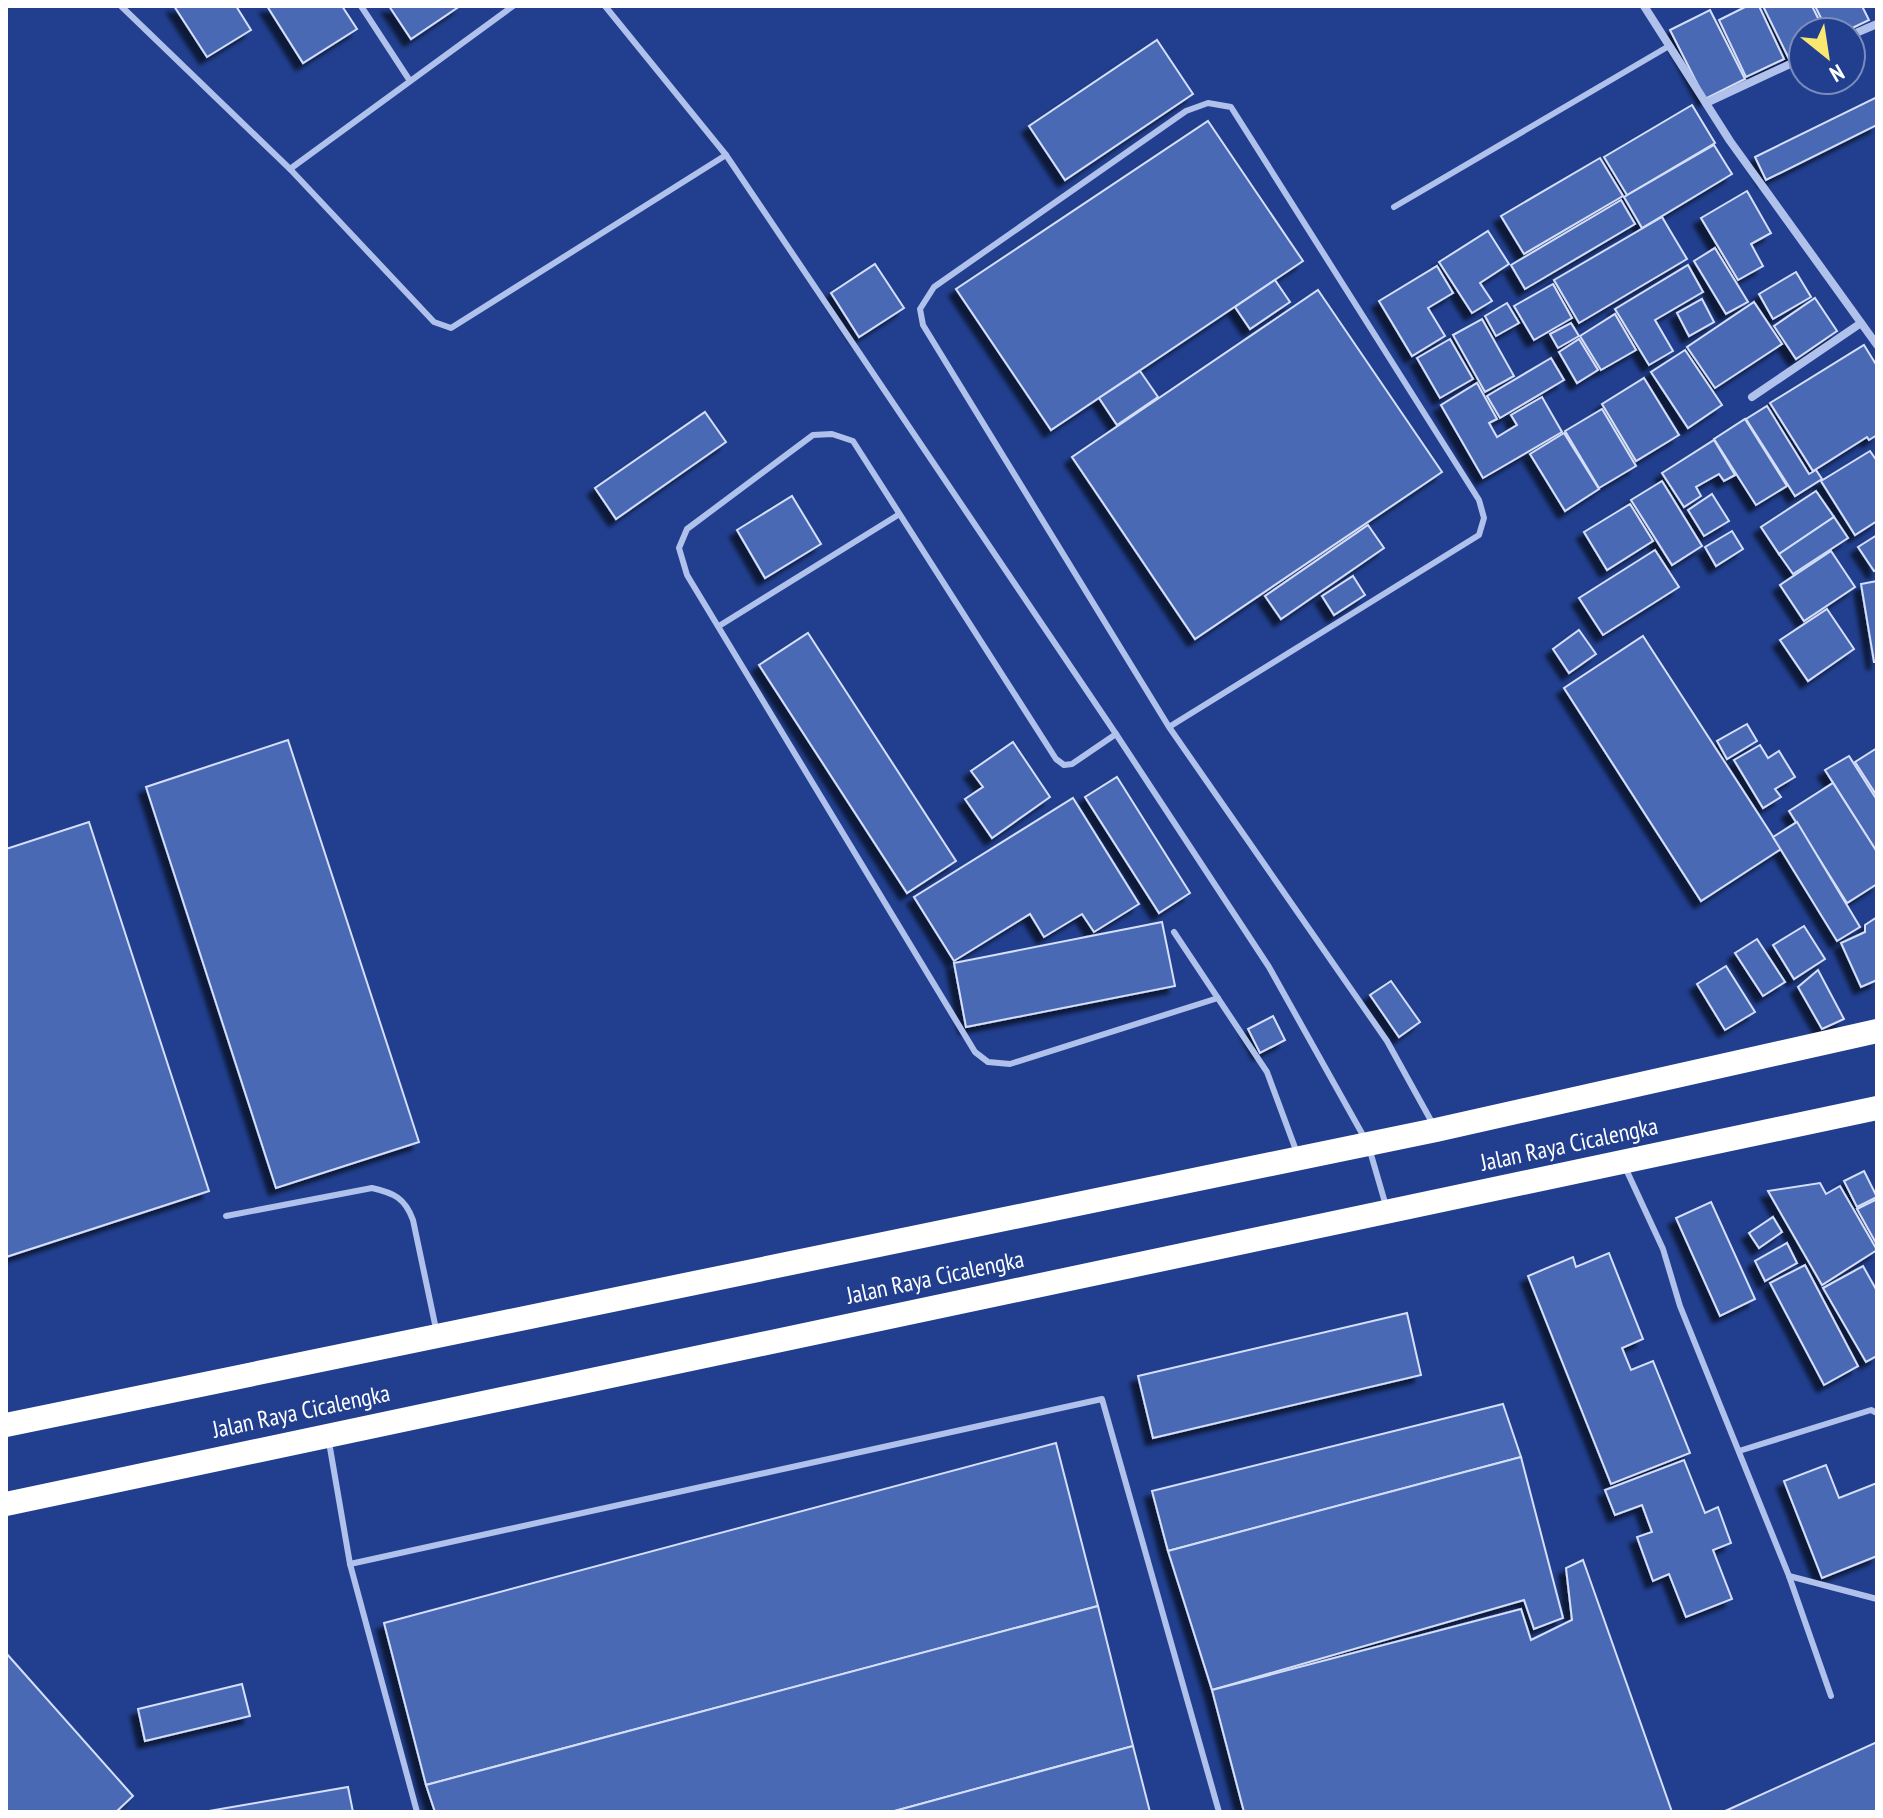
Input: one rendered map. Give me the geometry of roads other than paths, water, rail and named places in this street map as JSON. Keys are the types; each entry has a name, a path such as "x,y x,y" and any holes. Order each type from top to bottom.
{"highway":[{"name":"Jalan Raya Cicalengka","path":"6,1425 437,1334 942,1233 1298,1156 1436,1130 1877,1031"},
{"name":"Jalan Raya Cicalengka","path":"6,1504 1877,1108"}],"street":[{"path":"1644,6 1730,141 1877,345"},
{"path":"1706,103 1787,65"},
{"path":"1752,397 1861,323"}],"lane":[{"path":"121,6 290,169 434,322 451,328 726,155"},
{"path":"361,6 410,81"},
{"path":"290,169 513,6"},
{"path":"605,6 726,155 1269,967 1368,1143 1388,1213"},
{"path":"1394,207 1669,46"},
{"path":"1169,727 1479,535 1484,518 1479,500 1231,107 1208,103 1186,111 934,287 920,309 923,325 1169,727 1387,1041 1436,1130"},
{"path":"1116,734 1072,764 1064,765 1056,759 853,441 832,434 813,435 687,529 679,548 687,575 975,1052 988,1062 1010,1064 1218,998"},
{"path":"719,626 898,515"},
{"path":"1174,932 1267,1072 1298,1156"},
{"path":"1622,1161 1663,1249 1680,1306 1789,1576 1831,1696"},
{"path":"226,1216 372,1188 393,1193 407,1204 413,1220 437,1334"},
{"path":"350,1564 1102,1399 1219,1812"},
{"path":"1739,1451 1871,1410 1877,1413"},
{"path":"327,1434 350,1564 417,1812"},
{"path":"1789,1576 1877,1599"}]}
